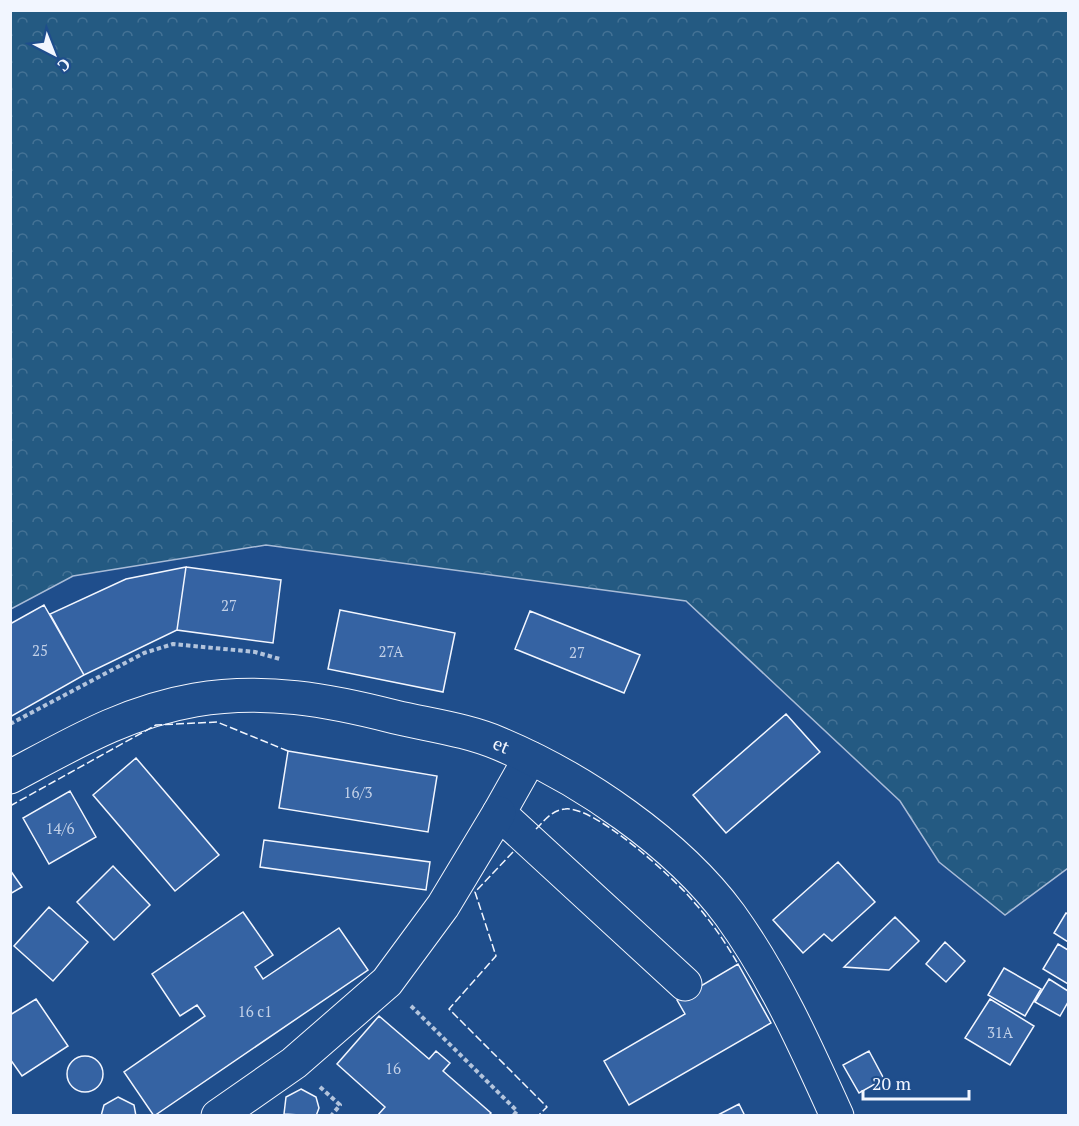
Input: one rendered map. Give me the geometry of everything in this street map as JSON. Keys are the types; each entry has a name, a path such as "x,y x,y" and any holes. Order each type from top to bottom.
{"street":[{"name":"et","path":"10,777 119,721 160,707 197,699 258,695 332,701 497,743 571,778 637,824 695,876 729,914 766,973 809,1053 837,1116"},
{"path":"218,1116 294,1063 387,982 443,906 530,758"},
{"path":"499,813 685,984"}],"path":[{"path":"387,982 517,1111 513,1116"}],"green space":[{"path":"11,10 1068,11 1068,868 1005,915 939,862 900,801 686,601 266,545 73,576 11,609"}],"building":[{"path":"186,567 281,580 273,643 177,630"},
{"path":"186,567 177,630 84,675 50,614 126,579"},
{"path":"44,605 84,675 10,717 10,624"},
{"path":"340,610 455,633 443,692 328,669"},
{"path":"530,611 640,655 624,693 515,649"},
{"path":"786,714 820,752 726,833 693,795"},
{"path":"288,751 437,776 428,832 279,808"},
{"path":"136,758 219,855 175,891 93,795"},
{"path":"70,791 96,837 49,864 23,818"},
{"path":"264,840 430,862 426,890 260,867"},
{"path":"838,862 875,902 832,941 824,934 803,953 773,920"},
{"path":"113,866 150,905 114,940 77,902"},
{"path":"10,870 22,887 10,894"},
{"path":"49,907 88,942 53,981 14,946"},
{"path":"243,912 273,955 255,967 263,979 339,928 368,970 154,1116 124,1072 205,1016 197,1005 180,1016 152,974"},
{"path":"1066,913 1068,914 1068,942 1054,933"},
{"path":"895,917 919,941 889,970 844,967"},
{"path":"945,942 965,961 946,982 926,964"},
{"path":"1058,944 1068,950 1068,984 1043,969"},
{"path":"738,964 771,1023 629,1105 604,1061 685,1014 677,1000"},
{"path":"1004,968 1041,989 1025,1016 988,995"},
{"path":"1049,979 1068,991 1068,1002 1060,1016 1035,1002"},
{"path":"36,999 68,1046 22,1076 10,1059 10,1015"},
{"path":"990,999 1034,1026 1010,1065 965,1038"},
{"path":"379,1016 429,1059 436,1051 450,1063 443,1071 491,1113 488,1116 377,1116 385,1107 337,1064"},
{"path":"869,1051 884,1079 859,1093 843,1065"},
{"path":"85,1056 98,1061 103,1074 98,1087 85,1092 72,1087 67,1074 72,1061"},
{"path":"301,1089 316,1097 319,1108 316,1116 284,1114 286,1097"},
{"path":"118,1097 134,1105 136,1116 101,1116 104,1105"},
{"path":"739,1104 745,1116 716,1116"}],"fence":[{"path":"10,806 156,725 217,722 288,751"},
{"path":"536,829 552,813 565,809 578,811 595,818 613,830 652,861 683,890 712,924 738,964"},
{"path":"513,852 475,892 496,956 449,1009 547,1107 538,1116"}]}
